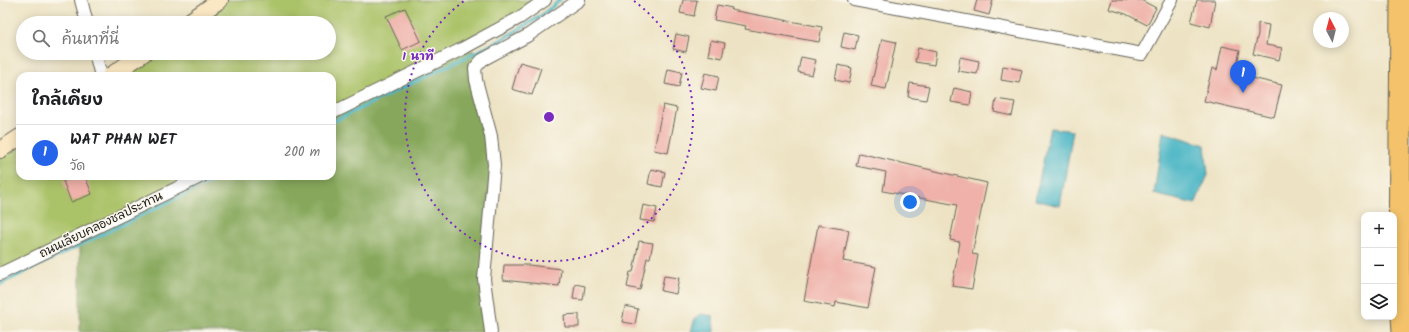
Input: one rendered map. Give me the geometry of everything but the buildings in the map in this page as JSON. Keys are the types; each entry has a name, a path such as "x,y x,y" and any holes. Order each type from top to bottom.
{"highway":[{"path":"1401,0 1399,269 1403,332"}],"street":[{"path":"81,0 85,16"},
{"path":"197,16 220,0"},
{"path":"336,111 460,50 519,18 545,0"},
{"path":"491,332 484,279 494,158 491,136 476,80 475,68 482,60 527,36 578,0"},
{"path":"854,0 1142,54 1172,0"},
{"path":"97,60 100,72"},
{"path":"116,72 134,60"},
{"path":"0,150 16,140"},
{"name":"ถนนเลียบคลองชลประทาน","path":"0,274 194,180"}],"green space":[{"path":"220,0 545,0 336,111 336,72 116,72 134,60 336,60 336,16 197,16"},
{"path":"460,50 478,51 482,60 477,64 491,136 488,241 491,332 80,332 80,235 194,180 336,180 336,111"},
{"path":"16,140 16,180 194,180 0,274 0,150"}],"water":[{"path":"1050,128 1073,131 1060,206 1035,200"},
{"path":"1163,132 1205,145 1208,175 1195,204 1154,194"},
{"path":"702,314 713,316 714,332 691,332 695,318"}],"waterway":[{"path":"336,120 501,40 541,16 560,0"},
{"path":"0,284 214,180"}],"place":[{"name":"WAT PHAN WET","path":"1243,93"}]}
